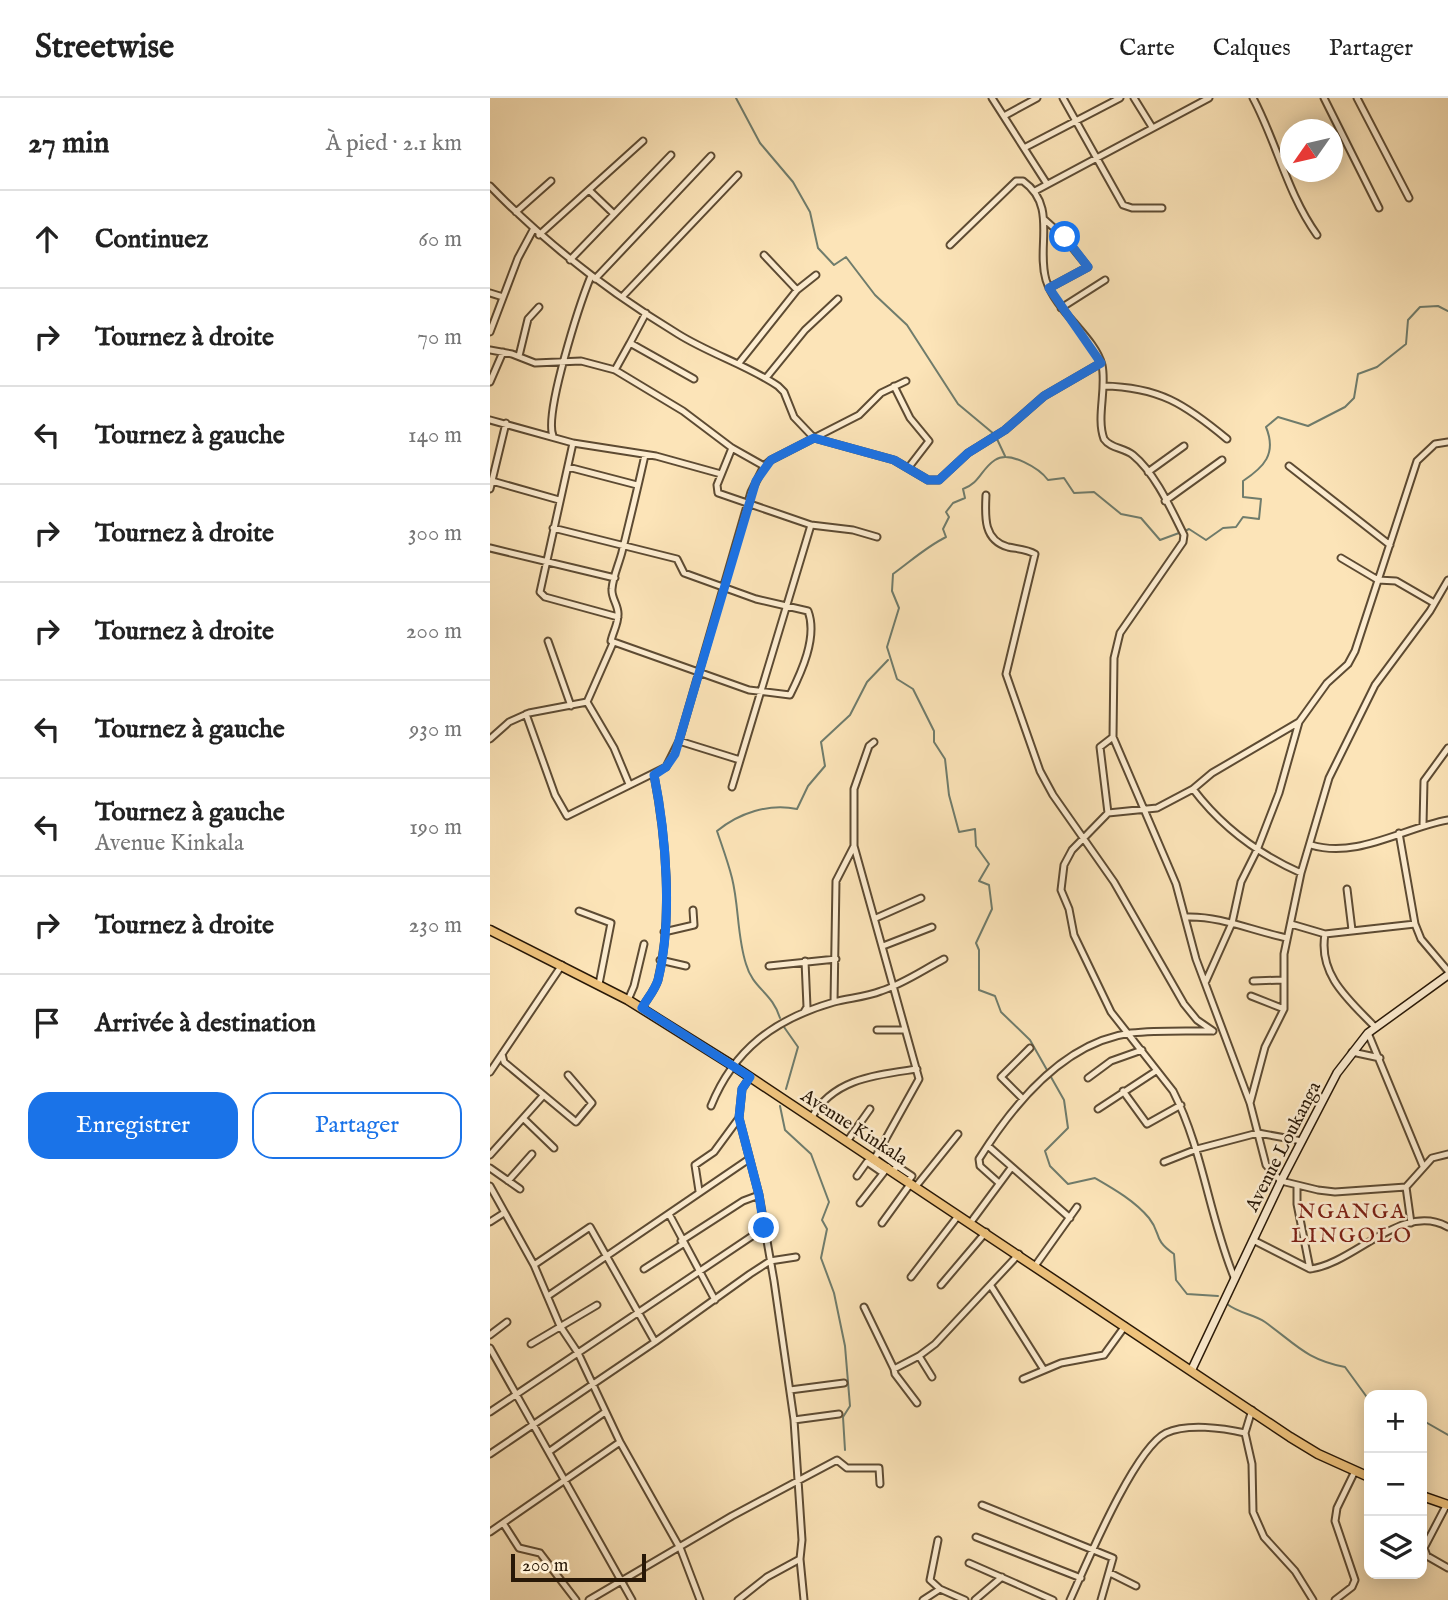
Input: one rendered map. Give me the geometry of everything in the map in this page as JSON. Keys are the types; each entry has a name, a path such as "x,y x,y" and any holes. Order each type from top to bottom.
{"main road":[{"name":"Avenue Kinkala","path":"490,930 642,1008 891,1169 914,1181 1035,1266 1318,1454 1364,1475"},
{"name":"Avenue Loukanga","path":"1192,1369 1320,1101 1351,1052 1375,1027 1448,973"},
{"path":"1427,1498 1448,1504"}],"street":[{"path":"992,98 1047,184"},
{"path":"1004,116 1037,98"},
{"path":"1063,98 1126,208 1162,208"},
{"path":"1024,148 1120,98"},
{"path":"1134,98 1152,127"},
{"path":"1035,191 1096,156 1209,98"},
{"path":"1253,98 1265,121 1302,214 1317,235"},
{"path":"1324,98 1379,208"},
{"path":"1357,98 1409,198"},
{"path":"490,332 503,297 536,232 589,190 643,141"},
{"path":"570,260 671,155"},
{"path":"553,436 551,426 555,401 593,277 711,156"},
{"path":"622,297 738,176"},
{"path":"516,212 551,181"},
{"path":"950,246 1016,181 1023,181 1035,191 1042,203 1043,266 1049,288 1101,363 1104,439 1109,446 1134,456 1148,472 1184,535 1183,542 1119,633 1114,658 1113,737 1146,808 1186,917 1196,959 1250,1103 1266,1165 1281,1181 1335,1192 1406,1187"},
{"path":"490,186 536,232 593,277 686,338 766,378 784,392 794,417 814,438 909,467 928,480 939,480 968,453 1005,430 1044,396 1101,363"},
{"path":"589,190 614,214"},
{"path":"1044,220 1065,237 1088,267 1049,288"},
{"path":"764,255 797,290"},
{"path":"739,363 797,290 817,275"},
{"path":"1061,308 1105,280"},
{"path":"490,293 503,297"},
{"path":"766,378 805,330 838,299"},
{"path":"519,356 528,319 539,307"},
{"path":"615,370 646,313"},
{"path":"630,343 694,379"},
{"path":"490,350 519,356 535,363 582,361 615,370 699,421 732,448 764,466"},
{"path":"490,382 503,352"},
{"path":"526,715 555,795 567,816 629,784 654,775 671,762 726,588 748,504 764,466 859,415 874,398 906,381"},
{"path":"894,386 910,418 929,442 909,467"},
{"path":"1104,386 1137,387 1166,396 1197,414 1227,439"},
{"path":"490,420 573,443 645,455 721,474"},
{"path":"490,489 506,423"},
{"path":"1206,981 1232,923 1241,881 1257,850 1279,793 1299,722 1327,683 1348,664 1417,461 1434,444 1448,442"},
{"path":"573,443 539,589 542,596 618,617"},
{"path":"1148,472 1184,446"},
{"path":"732,448 716,485 718,494 811,525 852,530 877,537"},
{"path":"587,702 613,643 618,617 612,592 645,455"},
{"path":"1165,501 1222,460"},
{"path":"1289,466 1390,545"},
{"path":"568,467 637,485"},
{"path":"492,481 559,500"},
{"path":"985,495 986,525 991,536 1005,546 1035,554 1006,674 1040,771 1083,840 1114,882 1184,1004 1197,1020 1213,1031"},
{"path":"732,787 787,607 788,594 811,525"},
{"path":"553,528 677,559 684,573 787,607 808,611 811,619 809,644 790,695 760,692 613,643"},
{"path":"490,548 615,578"},
{"path":"1341,558 1378,580 1396,581 1434,603"},
{"path":"1250,1103 1265,1047 1284,1009 1286,990 1283,980 1287,938 1301,873 1329,778 1355,720 1375,685 1448,580"},
{"path":"548,641 571,706"},
{"path":"490,739 509,722 537,710 587,702"},
{"path":"587,702 614,748 629,784"},
{"path":"1234,1277 1223,1249 1197,1149 1181,1105 1174,1091 1111,1012 1074,935 1061,890 1064,865 1072,849 1108,813 1157,808 1193,789 1212,773 1299,722"},
{"path":"1108,813 1100,747 1113,737"},
{"path":"679,741 740,760"},
{"path":"857,1176 867,1162 877,1159 915,1090 917,1069 854,846 854,789 869,746 874,743"},
{"path":"1423,825 1424,781 1430,769 1448,748"},
{"path":"642,1008 657,982 664,932 665,845 654,775"},
{"path":"1193,789 1208,808 1257,850 1301,873"},
{"path":"1311,845 1345,850 1423,825 1448,820"},
{"path":"1399,833 1415,924 1421,939 1448,973"},
{"path":"834,1002 836,881 854,846"},
{"path":"1347,890 1352,930"},
{"path":"876,918 921,898"},
{"path":"664,932 694,925 693,910"},
{"path":"579,911 611,923 599,984"},
{"path":"1186,917 1210,917 1287,938"},
{"path":"1291,924 1325,934 1415,924"},
{"path":"883,946 932,927"},
{"path":"1325,934 1323,953 1336,986 1375,1027"},
{"path":"628,1000 635,986 644,944"},
{"path":"769,967 836,959"},
{"path":"711,1107 732,1065 755,1040 803,1013 834,1002 892,988 944,959"},
{"path":"660,960 686,966"},
{"path":"803,1013 807,1007 805,961"},
{"path":"490,1072 562,965"},
{"path":"1254,981 1283,980"},
{"path":"1251,996 1284,1009"},
{"path":"877,1030 905,1030"},
{"path":"999,1183 978,1163 988,1146 1023,1099 1049,1073 1081,1051 1129,1033 1222,1031"},
{"path":"1368,1033 1423,1166"},
{"path":"1023,1099 1000,1077 1030,1048"},
{"path":"1088,1078 1111,1061 1142,1050"},
{"path":"1351,1052 1380,1058"},
{"path":"502,1054 504,1062 542,1097 576,1122 592,1103 568,1075"},
{"path":"812,1116 827,1096 850,1082 917,1069"},
{"path":"1098,1109 1156,1071"},
{"path":"750,1077 742,1089 739,1118 759,1195 790,1390 804,1600"},
{"path":"1123,1091 1147,1124 1181,1105"},
{"path":"490,1154 542,1097"},
{"path":"848,1140 870,1109"},
{"path":"699,1191 695,1165 714,1152 739,1118"},
{"path":"524,1119 554,1149"},
{"path":"1164,1163 1197,1149 1258,1133 1302,1141"},
{"path":"882,1223 914,1181 958,1134"},
{"path":"988,1146 1070,1218"},
{"path":"508,1181 532,1154"},
{"path":"1411,1223 1406,1187 1432,1158 1448,1154"},
{"path":"548,1296 699,1191 749,1160"},
{"path":"490,1168 520,1189"},
{"path":"971,1222 1011,1168"},
{"path":"860,1203 891,1169"},
{"path":"1297,1185 1297,1204 1310,1269"},
{"path":"490,1186 534,1265 560,1326 578,1353 620,1442 680,1548 700,1600"},
{"path":"643,1269 743,1201 759,1195"},
{"path":"1035,1266 1077,1207"},
{"path":"490,1222 504,1213"},
{"path":"669,1214 682,1243 715,1300"},
{"path":"911,1277 960,1214"},
{"path":"1253,1240 1310,1269 1347,1257 1365,1242 1411,1223 1432,1219 1448,1227"},
{"path":"534,1265 588,1227 607,1255 655,1342"},
{"path":"490,1412 764,1228"},
{"path":"941,1285 986,1232"},
{"path":"894,1369 935,1344 1019,1254"},
{"path":"490,1454 770,1261 796,1257"},
{"path":"990,1286 1044,1370"},
{"path":"531,1344 597,1305"},
{"path":"864,1307 895,1374 917,1403"},
{"path":"490,1335 507,1322"},
{"path":"1023,1378 1060,1363 1104,1355 1125,1326"},
{"path":"490,1348 632,1600"},
{"path":"919,1356 932,1377"},
{"path":"790,1390 844,1383"},
{"path":"1252,1410 1245,1433 1252,1464 1252,1504 1258,1524 1273,1548 1301,1578 1313,1600"},
{"path":"550,1451 605,1412"},
{"path":"794,1420 839,1415"},
{"path":"1070,1600 1119,1497 1141,1460 1163,1434 1212,1428 1245,1433"},
{"path":"490,1532 620,1442"},
{"path":"589,1600 798,1479 839,1460 845,1468 879,1468 880,1484"},
{"path":"1335,1600 1352,1587 1356,1580 1335,1521 1337,1508 1355,1471"},
{"path":"1448,1504 1424,1548 1427,1556 1448,1568"},
{"path":"982,1505 1114,1558 1101,1600"},
{"path":"503,1523 519,1548 540,1553 576,1600"},
{"path":"976,1537 1081,1578"},
{"path":"938,1540 930,1580 940,1589 965,1600"},
{"path":"738,1600 767,1577 800,1559"},
{"path":"969,1563 1053,1600"},
{"path":"1110,1573 1136,1586"},
{"path":"975,1600 1002,1577"},
{"path":"923,1600 940,1589"}],"waterway":[{"path":"736,98 760,143 793,182 810,212 818,248 834,265 846,257 875,295 907,325 958,404 994,434"},
{"path":"1185,531 1189,529 1206,540 1223,528 1236,527 1243,517 1259,519 1261,499 1243,497 1243,481 1262,465 1269,452 1266,427 1278,417 1308,426 1345,407 1354,398 1358,374 1377,367 1406,344 1408,320 1420,307 1438,306 1448,311"},
{"path":"997,439 1005,456"},
{"path":"1179,533 1160,540 1141,518 1121,514 1094,492 1074,493 1064,478 1048,480 1016,459 1008,457 995,460 973,483 963,489 965,498 953,503 946,512 949,517 943,529 946,537 893,574 892,591 899,608 887,647 897,679 913,689 934,731 934,742 945,759 949,795 959,832 975,829 976,846 989,864 979,881 989,885 992,909 976,943 979,950 979,990 995,996 1001,1012 1030,1040 1064,1100 1068,1128 1045,1151 1050,1166 1068,1184 1095,1178 1131,1201 1149,1218 1160,1240 1174,1254 1176,1280 1187,1294 1218,1296"},
{"path":"780,1018 777,1009 753,979 746,964 732,878 717,831 735,819 755,811 776,807 797,809 808,786 825,766 821,742 850,715 867,682 888,660"},
{"path":"784,1027 798,1047 786,1089"},
{"path":"780,1106 785,1130 811,1154 829,1202 822,1220 827,1229 821,1258 834,1293 845,1346 850,1406 843,1417 845,1450"},
{"path":"1227,1304 1261,1319 1310,1355 1345,1367 1364,1393"},
{"path":"1427,1423 1448,1435"}],"district":[{"name":"NGANGA LINGOLO","path":"1352,1223"}],"route":[{"path":"764,1228 759,1195 739,1118 738,1105 742,1089 750,1077 642,1008 658,979 664,932 665,845 654,775 671,762 675,754 726,588 751,492 764,466 814,438 868,456 894,460 928,480 939,480 968,453 1005,430 1044,396 1101,363 1094,349 1055,300 1049,288 1088,267 1065,237"}]}
